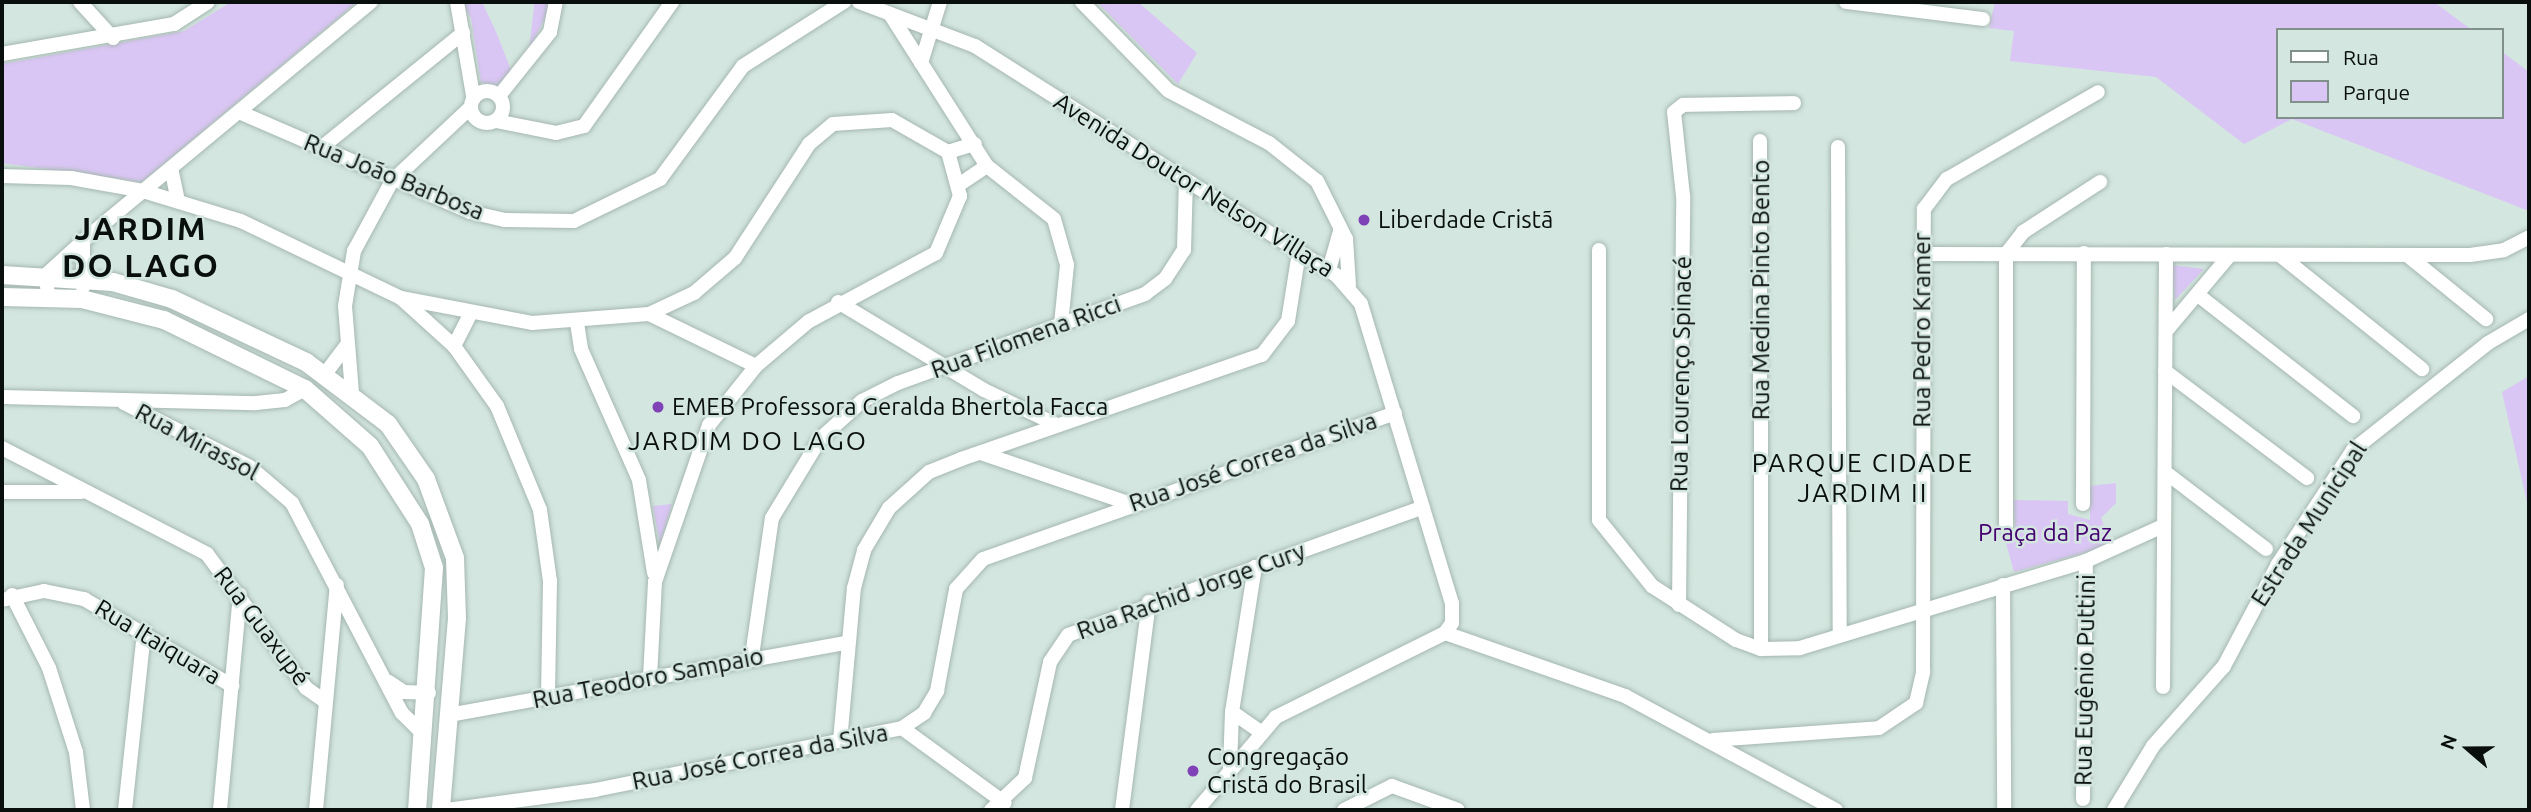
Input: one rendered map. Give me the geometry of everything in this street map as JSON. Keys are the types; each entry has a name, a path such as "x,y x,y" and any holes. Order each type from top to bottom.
{"main road":[{"path":"2,275 83,278 172,299 324,374 352,393 410,451 449,534 458,585 441,810"},
{"path":"2,297 82,299 164,320 305,389 327,407 386,468 427,541 435,585 429,693 417,810"},
{"path":"305,389 324,374"},
{"path":"327,407 352,393"},
{"path":"429,693 451,695"},
{"path":"424,735 448,723"}],"street":[{"path":"80,2 113,38"},
{"path":"2,54 113,38 174,24 208,2"},
{"path":"48,297 46,275 84,240 371,2"},
{"path":"457,2 471,102 478,119 556,134 584,126 673,2"},
{"path":"352,393 346,346 348,272 363,230 392,181 471,102 499,96 550,32 556,2"},
{"name":"Rua João Barbosa","path":"239,112 392,181 505,220 574,221 600,213 674,166 743,66 844,2"},
{"name":"Avenida Doutor Nelson Villaça","path":"859,2 930,26 975,46 1349,285 1368,322 1454,610 1445,633"},
{"path":"921,64 930,26 940,2"},
{"path":"1082,2 1169,91 1269,143 1305,169 1339,223 1350,257 1349,285"},
{"path":"1846,2 1983,19"},
{"path":"890,13 987,166 1044,207 1061,233 1067,265 1061,324"},
{"path":"321,148 463,33"},
{"name":"Rua Pedro Kramer","path":"1713,740 1879,728 1906,715 1921,688 1922,219 1935,189 2098,92"},
{"path":"496,121 505,106 499,96"},
{"name":"Rua Lourenço Spinacé","path":"1678,605 1680,144 1674,116 1683,105 1794,103"},
{"path":"2,176 71,178 143,191 284,239 401,298 470,315 577,323 649,314 695,293 734,258 809,144 833,124 892,120 947,152 960,184 957,214 936,253 838,302 756,366 709,425 693,456 655,582"},
{"name":"Rua Medina Pinto Bento","path":"1760,141 1761,649"},
{"path":"947,152 975,144"},
{"path":"1838,147 1840,634"},
{"path":"960,184 987,166"},
{"path":"172,168 178,201"},
{"name":"Rua Filomena Ricci","path":"752,656 764,548 800,466 862,401 944,365 1144,294 1165,279 1188,236 1186,180"},
{"path":"2007,526 2006,254 2023,232 2100,182"},
{"path":"1329,270 1339,223"},
{"path":"1921,254 2487,254 2529,237"},
{"path":"82,299 84,240"},
{"path":"1599,250 1599,520 1630,564 1678,605 1761,649 1800,649 1923,606 2086,561 2161,527"},
{"path":"840,741 846,643 858,570 889,508 929,472 1262,355 1288,321 1299,252"},
{"path":"2083,504 2084,253"},
{"path":"2163,687 2161,527 2165,472 2166,254"},
{"path":"2407,255 2486,319"},
{"path":"2166,331 2229,256"},
{"path":"2281,256 2422,369"},
{"path":"2198,295 2353,415"},
{"path":"401,298 454,346 497,406 540,510 551,581 548,699"},
{"path":"838,302 944,365 1057,425"},
{"path":"649,314 756,366"},
{"path":"454,346 470,315"},
{"name":"Estrada Municipal","path":"2114,810 2153,746 2224,666 2278,564 2353,450 2488,343 2529,319"},
{"path":"577,323 581,349 639,480 655,582 650,678"},
{"path":"324,374 346,346"},
{"path":"2165,371 2307,478"},
{"path":"2,397 124,403 272,402 305,389"},
{"path":"168,426 176,402"},
{"name":"Rua Mirassol","path":"124,403 279,489 303,519 407,722 424,735"},
{"name":"Rua José Correa da Silva","path":"446,810 595,790 902,728 924,713 937,691 956,589 970,568 1131,504 1395,413"},
{"path":"2,448 84,492"},
{"path":"981,453 1131,504"},
{"path":"19,492 42,470"},
{"path":"2165,472 2266,549"},
{"name":"Rua Guaxupé","path":"2,492 84,492 189,542 240,595 306,688 326,702"},
{"name":"Rua Rachid Jorge Cury","path":"991,810 1005,803 1029,769 1044,680 1058,647 1082,625 1423,507"},
{"name":"Rua Eugênio Puttini","path":"2083,799 2086,561"},
{"path":"1230,769 1232,712 1255,567"},
{"path":"316,810 338,584"},
{"path":"2003,585 2004,810"},
{"name":"Rua Itaiquara","path":"7,598 71,595 144,631 232,686"},
{"path":"220,810 240,595"},
{"path":"7,598 49,668 76,752 83,810"},
{"path":"1122,810 1149,602"},
{"path":"125,810 144,631"},
{"path":"1197,810 1261,732 1306,699 1445,633 1625,696 1713,740 1836,810"},
{"name":"Rua Teodoro Sampaio","path":"448,723 752,656 846,643"},
{"path":"388,681 404,692 429,693"},
{"path":"1232,712 1261,732"},
{"path":"902,728 1005,803"},
{"path":"1344,810 1392,786 1458,810"}],"green space":[{"path":"231,2 357,2 142,182 2,163 2,64 184,31"},
{"path":"461,2 482,2 497,34 511,70 499,85 481,83 471,18"},
{"path":"533,2 552,4 529,50 534,7"},
{"path":"1097,2 1138,2 1197,53 1178,84"},
{"path":"1995,2 2434,2 2469,28 2276,28 2276,119 2292,119 2244,144 2156,77 2010,61 2014,31 1989,28"},
{"path":"2503,52 2529,72 2529,211 2292,119 2503,119"},
{"path":"2171,265 2204,269 2175,300"},
{"path":"2529,376 2529,511 2502,392"},
{"name":"Praça da Paz","path":"2116,483 2116,503 2101,518 2112,545 2014,572 2006,543 2016,534 2013,500 2068,501 2068,514 2090,520 2090,486"},
{"path":"672,504 660,544 653,506"}],"place":[{"name":"Liberdade Cristã","path":"1364,220"},
{"name":"EMEB Professora Geralda Bhertola Facca","path":"658,407"},
{"name":"Congregação Cristã do Brasil","path":"1193,771"}],"district":[{"name":"JARDIM DO LAGO","path":"141,248"},
{"name":"JARDIM DO LAGO","path":"748,441"},
{"name":"PARQUE CIDADE JARDIM II","path":"1863,478"}]}
